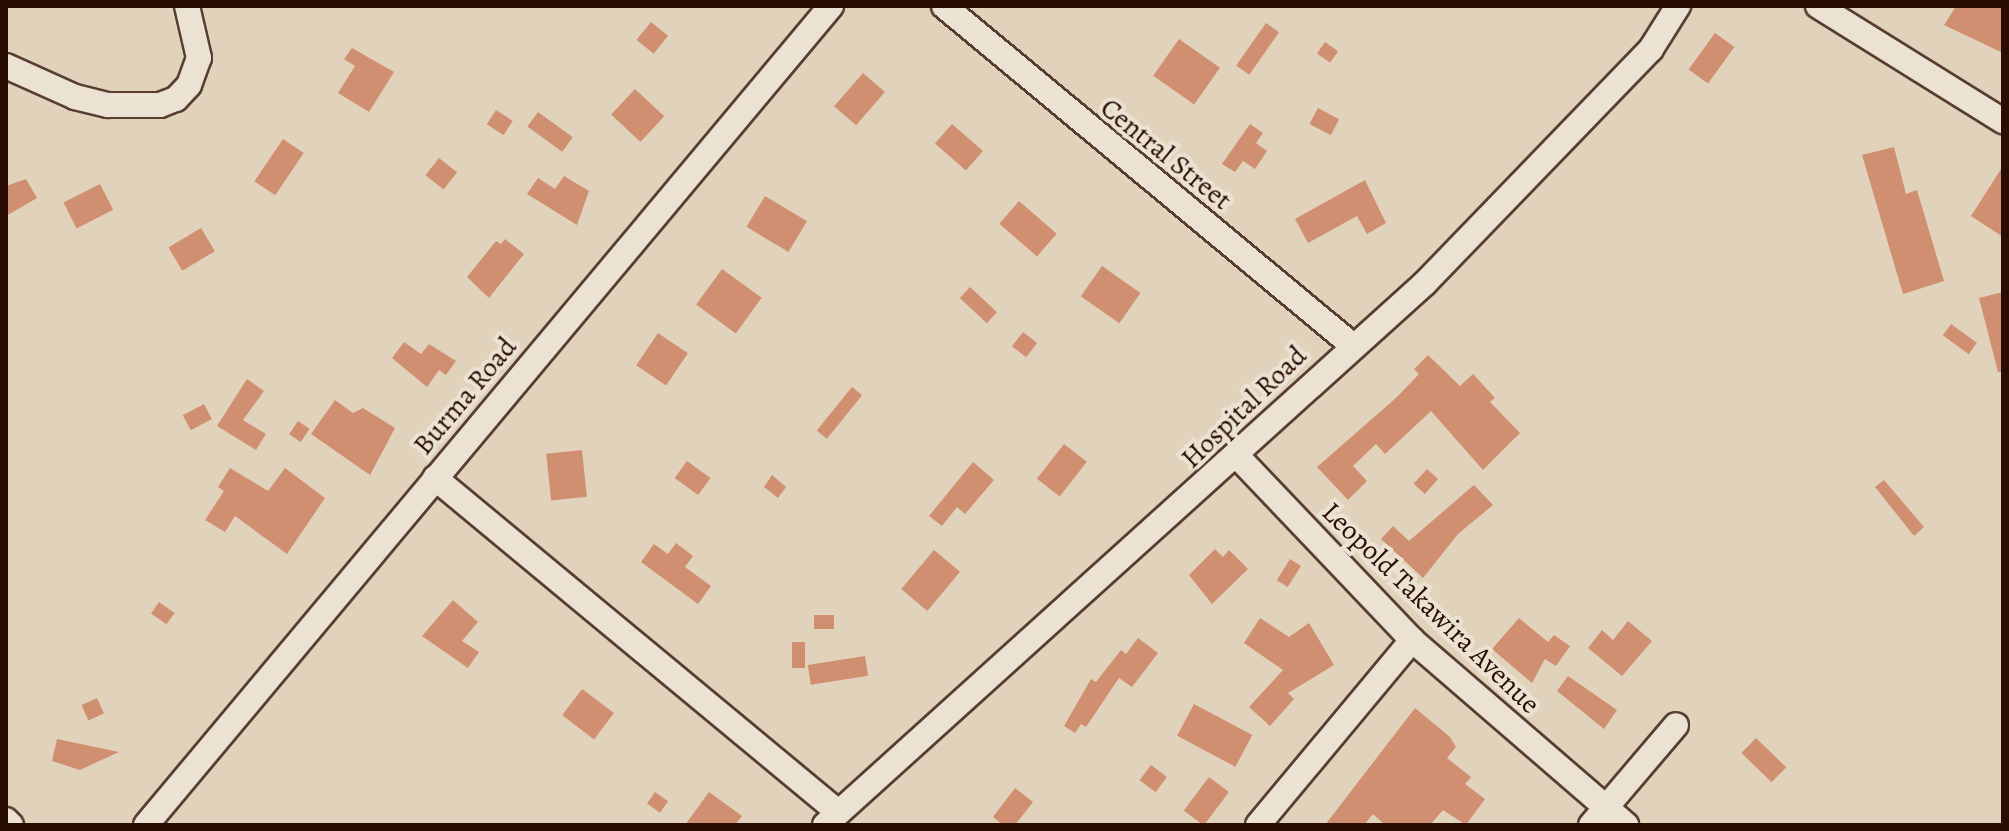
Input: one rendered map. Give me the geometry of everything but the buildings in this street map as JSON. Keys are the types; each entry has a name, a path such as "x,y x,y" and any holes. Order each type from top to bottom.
{"street":[{"path":"6,66 86,100 140,108 160,105 176,99 189,85 199,58 187,6"},
{"name":"Burma Road","path":"146,825 831,6"},
{"name":"Central Street","path":"944,6 1352,345"},
{"name":"Hospital Road","path":"831,818 1238,457 1352,345 1425,283 1651,49 1678,6"},
{"path":"1818,6 2003,121"},
{"name":"Leopold Takawira Avenue","path":"1238,457 1412,640 1598,816 1626,825"},
{"path":"435,478 831,818"},
{"path":"1258,825 1412,640"},
{"path":"1598,816 1676,725"},
{"path":"6,820 11,825"}]}
